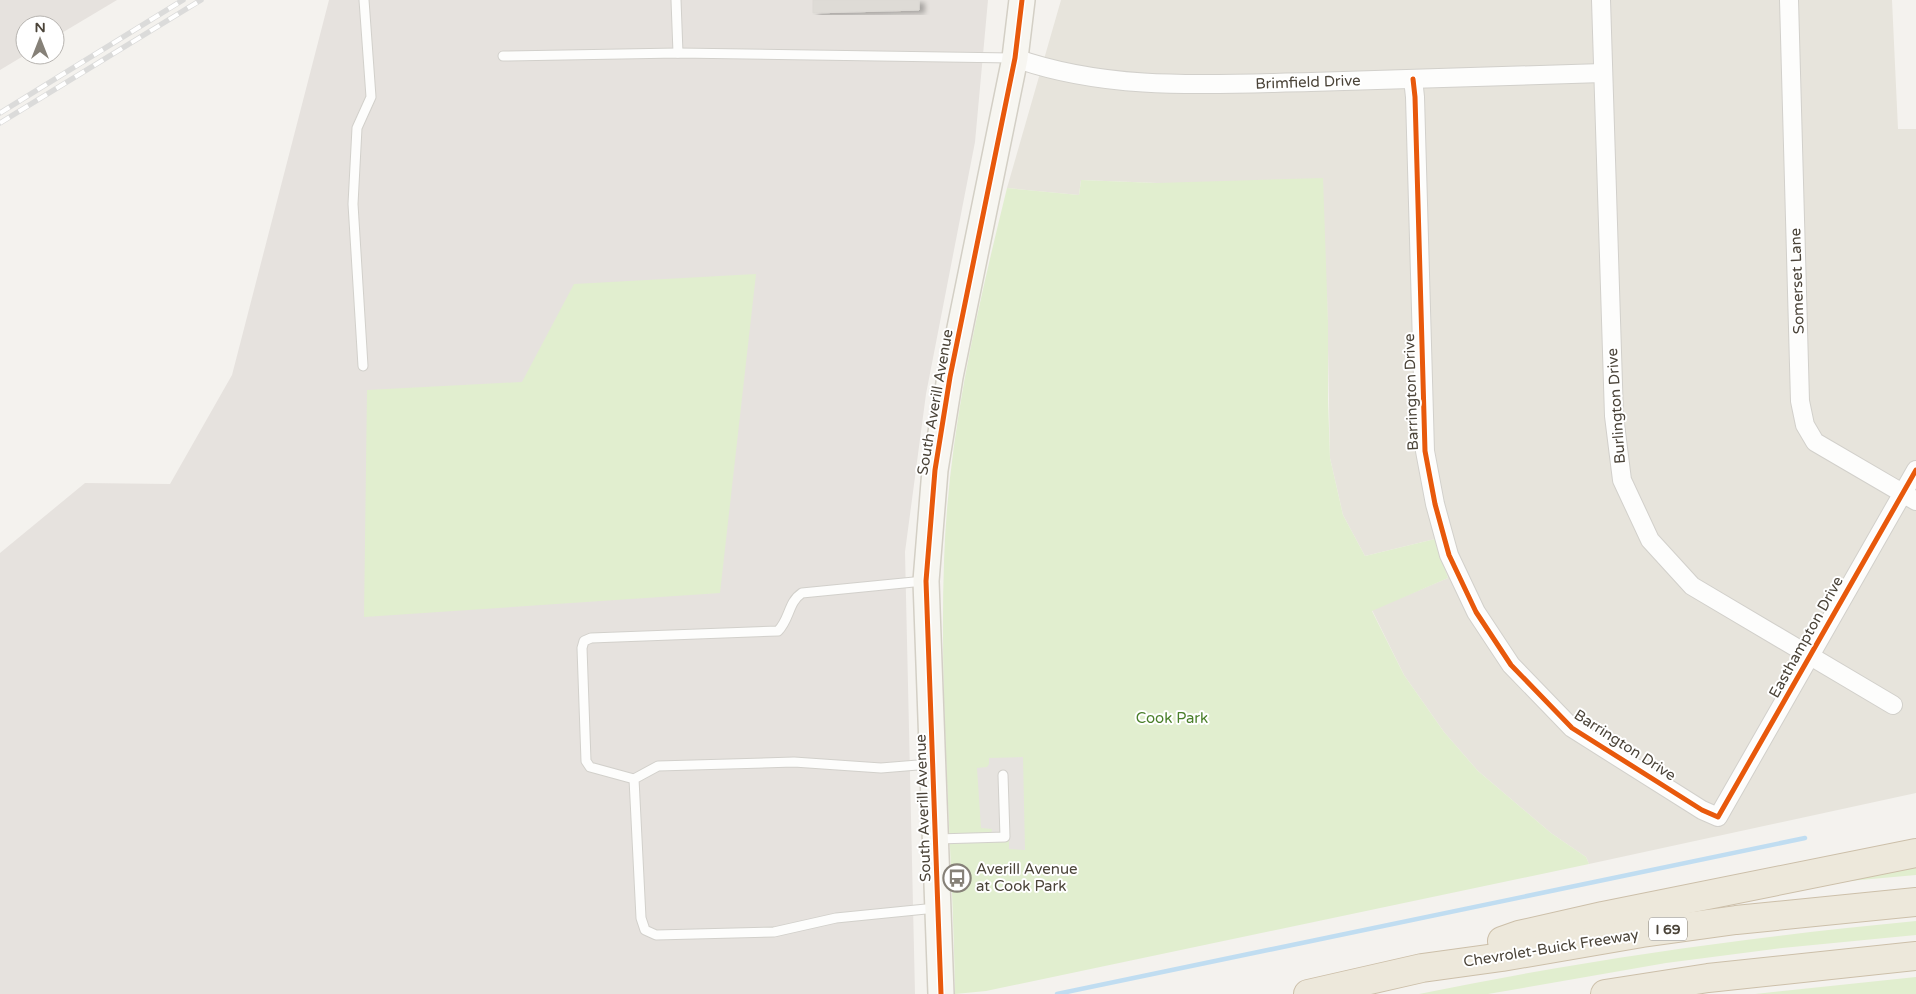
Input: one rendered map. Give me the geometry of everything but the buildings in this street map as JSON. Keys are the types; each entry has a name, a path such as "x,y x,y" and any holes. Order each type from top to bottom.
{"highway":[{"path":"1422,968 1519,935 1603,916 1916,853"},
{"name":"Chevrolet-Buick Freeway","path":"1308,994 1422,968 1502,957 1593,941 1727,921 1916,902"},
{"path":"1605,994 1708,978 1916,956"}],"street":[{"name":"South Averill Avenue","path":"941,994 926,581 934,470 950,377 1015,58 1022,0"},
{"name":"Burlington Drive","path":"1601,0 1614,416 1622,480 1650,540 1692,586 1893,705"},
{"name":"Somerset Lane","path":"1789,0 1800,402 1805,425 1815,442 1909,497"},
{"name":"Brimfield Drive","path":"1015,58 1044,69 1080,76 1175,85 1603,73"},
{"name":"Barrington Drive","path":"1413,79 1425,451 1435,504 1449,555 1476,612 1511,665 1572,728 1702,810 1718,818"},
{"name":"Easthampton Drive","path":"1718,818 1810,657 1909,497 1916,470"}],"lane":[{"path":"363,366 353,204 357,128 371,97 364,0"},
{"path":"676,0 678,53"},
{"path":"503,56 678,53 1015,58"},
{"path":"926,581 802,593 794,598 784,625 778,631 591,638 584,641 582,648 586,761 590,767 634,779 658,766 794,762 881,768 933,764"},
{"path":"936,839 1005,837 1003,775"},
{"path":"634,779 641,918 645,930 656,935 774,932 836,918 939,908"}],"shaded area":[{"path":"0,0 117,0 65,31 65,15 15,15 15,61 0,70"},
{"path":"329,0 988,0 975,142 926,394 905,552 915,994 0,994 0,553 85,483 170,484 232,375"},
{"path":"1061,0 1892,0 1898,129 1916,129 1916,793 1589,864 1586,857 1551,833 1478,771 1444,732 1404,675 1372,610 1448,578 1435,539 1365,556 1343,515 1330,458 1327,295 1157,183 1081,180 1079,195 1007,188"},
{"path":"1023,757 1025,850 1009,849 1009,835 991,835 992,829 981,828 977,768 987,767 989,758"}],"green space":[{"name":"Cook Park","path":"1323,178 1330,458 1343,515 1365,556 1435,539 1448,578 1372,611 1404,675 1444,732 1478,771 1551,833 1586,857 1589,864 986,991 955,994 943,669 944,561 947,514 951,467 966,373 985,280 1007,188 1079,195 1081,180 1157,183"},
{"path":"756,274 720,593 364,617 367,390 522,382 574,284"},
{"path":"1916,861 1916,875 1849,881 1849,875"},
{"path":"1916,921 1916,935 1782,948 1666,963 1488,994 1419,994 1604,960 1791,934"},
{"path":"1916,977 1916,994 1755,994"}],"waterway":[{"path":"1057,994 1805,838"}],"railway":[{"path":"0,113 183,0"},
{"path":"0,123 201,0"}],"cycle path":[{"path":"941,994 926,581 935,470 950,377 1015,58 1022,0"},
{"path":"1413,79 1425,451 1435,504 1449,555 1476,612 1511,665 1572,728 1702,810 1718,817 1916,470"}],"place":[{"name":"Averill Avenue at Cook Park","path":"957,878"}]}
